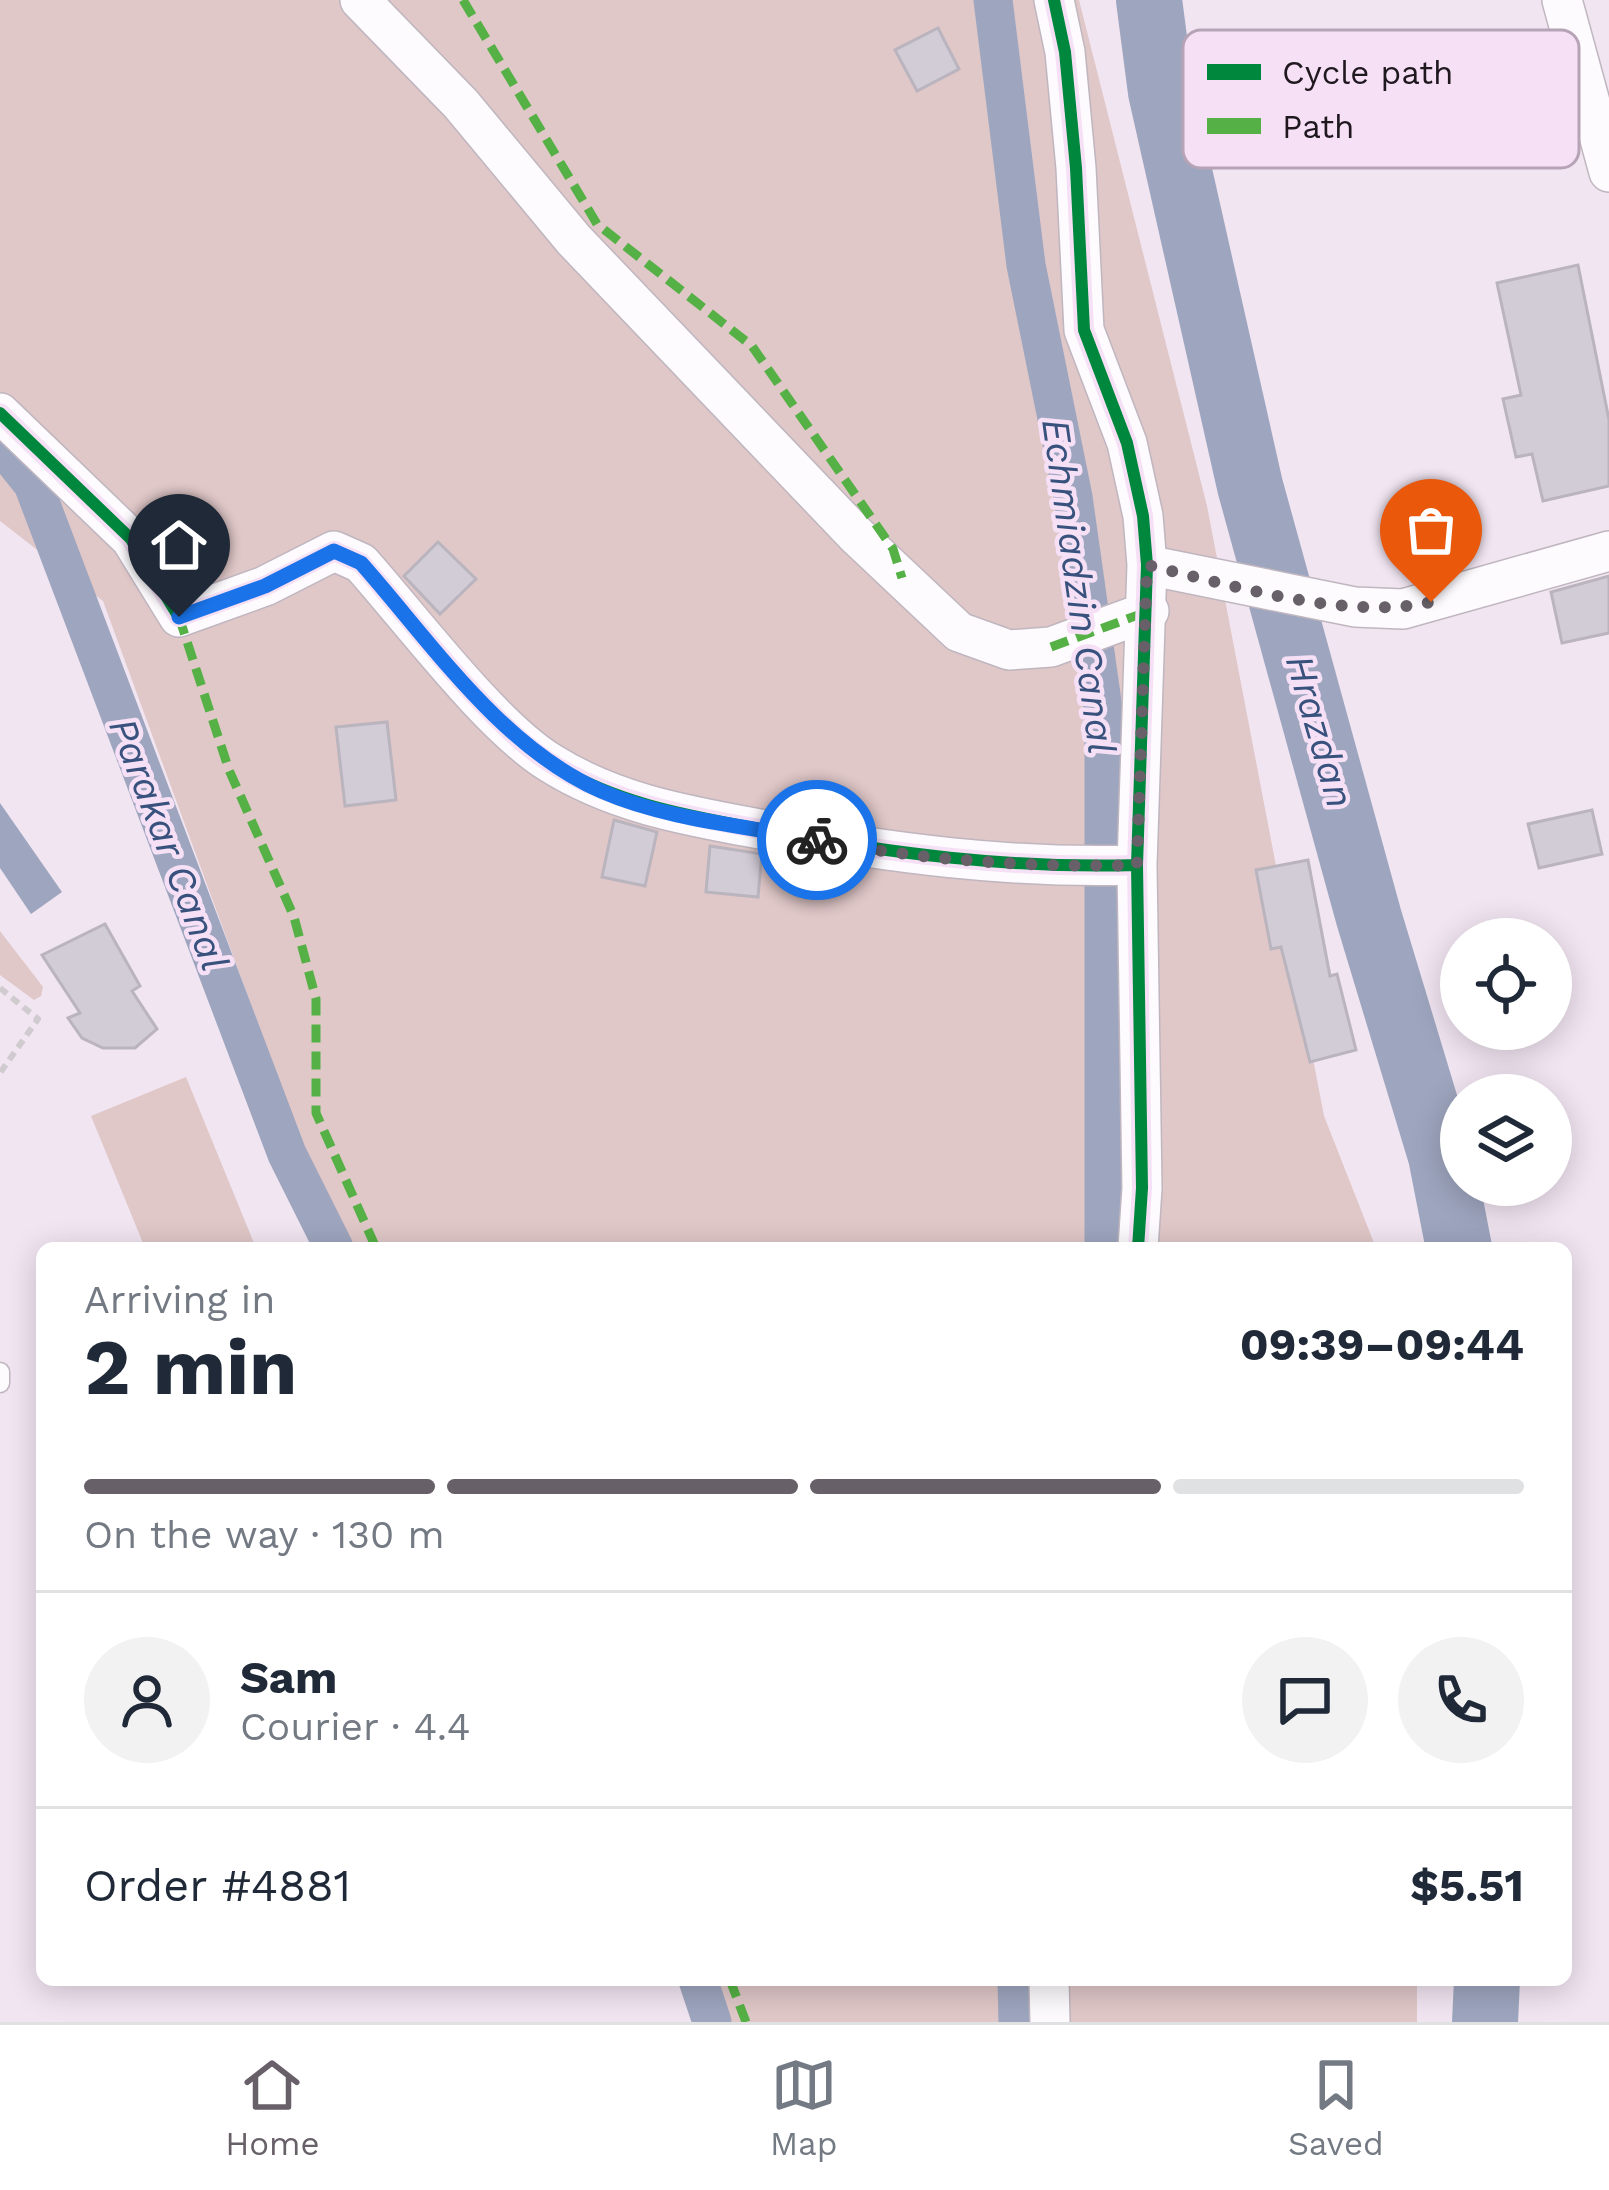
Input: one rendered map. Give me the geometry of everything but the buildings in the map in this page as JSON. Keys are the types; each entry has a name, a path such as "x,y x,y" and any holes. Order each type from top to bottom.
{"street":[{"path":"360,0 461,104 605,273 856,535 959,632 1009,650 1051,647 1149,611"},
{"path":"1054,0 1065,52 1076,167 1084,330 1127,443 1143,516 1147,565 1137,865 1142,1189 1138,1242"},
{"path":"1562,0 1570,30"},
{"path":"1579,62 1609,172"},
{"path":"0,413 131,539 179,617 265,586 334,551 361,563 490,708 544,759 602,792 674,813 893,854 1080,867 1137,865"},
{"path":"1147,565 1355,607 1403,609 1609,551"},
{"path":"1048,1986 1050,2022"}],"lane":[{"path":"0,1372 0,1383"}],"path":[{"path":"0,988 38,1019 0,1073"}],"shaded area":[{"path":"0,0 1079,0 1207,506 1324,1116 1374,1242 345,1242 309,1163 103,601 0,521"},
{"path":"0,931 43,987 34,1000 0,975"},
{"path":"186,1077 254,1242 143,1242 91,1116"},
{"path":"685,1986 1417,1986 1417,2022 701,2022"}],"water":[{"path":"0,803 62,892 31,914 0,868"}],"waterway":[{"name":"Echmiadzin Canal","path":"993,0 1026,265 1073,497 1104,716 1104,1242"},
{"name":"Hrazdan","path":"1149,0 1161,92 1250,486 1369,918 1441,1156 1458,1242"},
{"name":"Parakar Canal","path":"0,443 33,484 287,1154 331,1242"},
{"name":"Parakar Canal","path":"700,1986 712,2022"},
{"name":"Echmiadzin Canal","path":"1017,1986 1018,2022"},
{"name":"Hrazdan","path":"1485,2022 1487,1986"}],"marked path":[{"path":"463,0 597,224 752,346 893,549 902,578"},
{"path":"1051,647 1149,611"},
{"path":"179,617 229,770 294,917 316,999 316,1113 373,1242"},
{"path":"732,1986 746,2022"}],"cycle path":[{"path":"1054,0 1065,52 1076,168 1084,330 1127,443 1143,516 1147,565 1137,865 1142,1188 1138,1242"},
{"path":"0,413 131,539 179,617 265,586 334,551 361,563 477,697 526,745 600,788 681,813 857,846 996,862 1137,865"}],"way so far":[{"path":"817,840 893,854 1080,867 1137,865 1147,565 1355,607 1403,609 1431,602"}],"route":[{"path":"179,617 265,586 334,551 361,563 490,708 544,759 602,792 674,813 817,840"}]}
